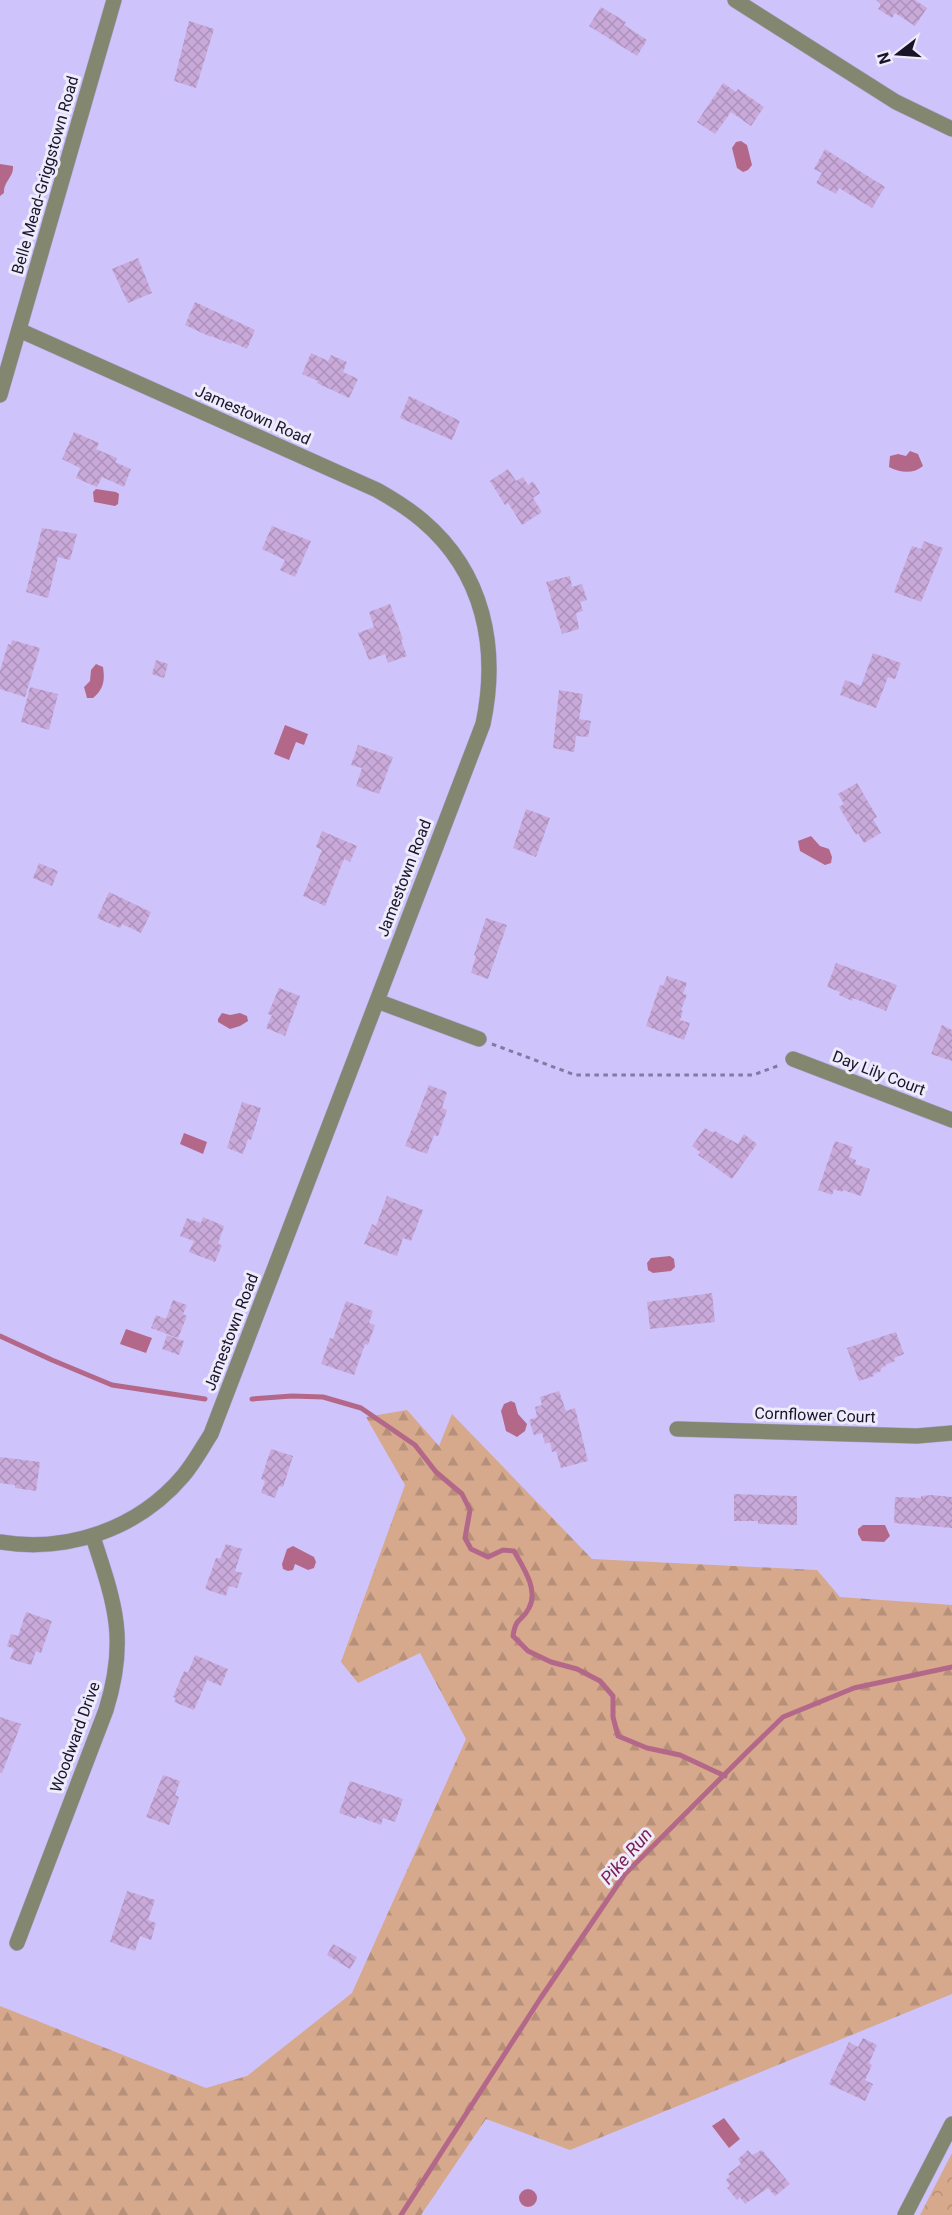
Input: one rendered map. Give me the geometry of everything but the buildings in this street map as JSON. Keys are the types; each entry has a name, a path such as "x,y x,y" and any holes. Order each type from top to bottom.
{"street":[{"name":"Belle Mead-Griggstown Road","path":"0,395 114,0"},
{"path":"735,0 896,102 952,129"},
{"name":"Jamestown Road","path":"0,1542 38,1546 93,1537 122,1524 164,1495 183,1477 211,1434 483,723 490,668 488,641 474,591 461,566 442,540 424,521 401,504 377,490 19,330"},
{"path":"377,1001 479,1039"},
{"name":"Day Lily Court","path":"793,1059 952,1120"},
{"name":"Cornflower Court","path":"677,1429 917,1436 952,1433"},
{"name":"Woodward Drive","path":"17,1943 115,1683 118,1627 113,1598 93,1537"},
{"path":"905,2215 952,2124"}],"path":[{"path":"479,1039 575,1075 753,1076 793,1059"}],"green space":[{"path":"407,1410 439,1446 452,1414 592,1559 817,1570 840,1597 952,1605 952,1994 570,2150 486,2119 421,2215 0,2215 0,2006 206,2088 247,2076 352,1993 466,1739 420,1653 358,1683 341,1662 405,1485 366,1417"},
{"path":"952,2153 952,2215 920,2215"}],"shaded area":[{"path":"741,141 747,145 752,165 743,172 737,168 732,148 736,142"},
{"path":"0,164 13,166 4,193 0,196"},
{"path":"910,451 918,454 923,466 907,472 889,467 890,456 898,454 906,456"},
{"path":"96,489 119,494 118,504 115,506 94,502 93,492"},
{"path":"96,664 103,667 103,684 93,698 87,698 84,687 90,681 91,670"},
{"path":"285,725 308,734 304,745 296,742 289,760 274,754"},
{"path":"811,836 820,846 829,849 832,857 831,863 825,865 800,851 798,841"},
{"path":"222,1013 230,1015 240,1013 247,1016 248,1021 230,1029 218,1022"},
{"path":"184,1133 207,1142 203,1154 180,1144"},
{"path":"670,1256 674,1259 675,1267 671,1271 653,1273 648,1270 647,1263 651,1258"},
{"path":"126,1329 152,1338 146,1353 120,1344"},
{"path":"511,1401 515,1403 518,1414 527,1424 525,1431 517,1437 506,1431 501,1411 504,1404"},
{"path":"863,1525 885,1525 890,1536 884,1542 862,1541 858,1529"},
{"path":"293,1546 314,1557 316,1562 314,1568 308,1570 295,1564 293,1570 283,1569 282,1564 287,1549"},
{"path":"724,2118 740,2139 729,2148 712,2126"},
{"path":"528,2189 535,2191 537,2198 535,2205 528,2207 521,2205 519,2198 521,2191"}],"waterway":[{"path":"0,1336 112,1385 205,1399"},
{"path":"252,1399 292,1396 323,1397 361,1408 415,1445 436,1472 462,1494 470,1510 465,1538 471,1549 488,1557 503,1550 514,1551 525,1571 531,1586 532,1601 516,1625 513,1636 528,1651 551,1662 577,1669 600,1681 613,1696 613,1717 618,1736 647,1748 680,1755 725,1776"},
{"name":"Pike Run","path":"401,2215 540,1999 625,1874 749,1750 783,1717 854,1688 952,1667"}]}
